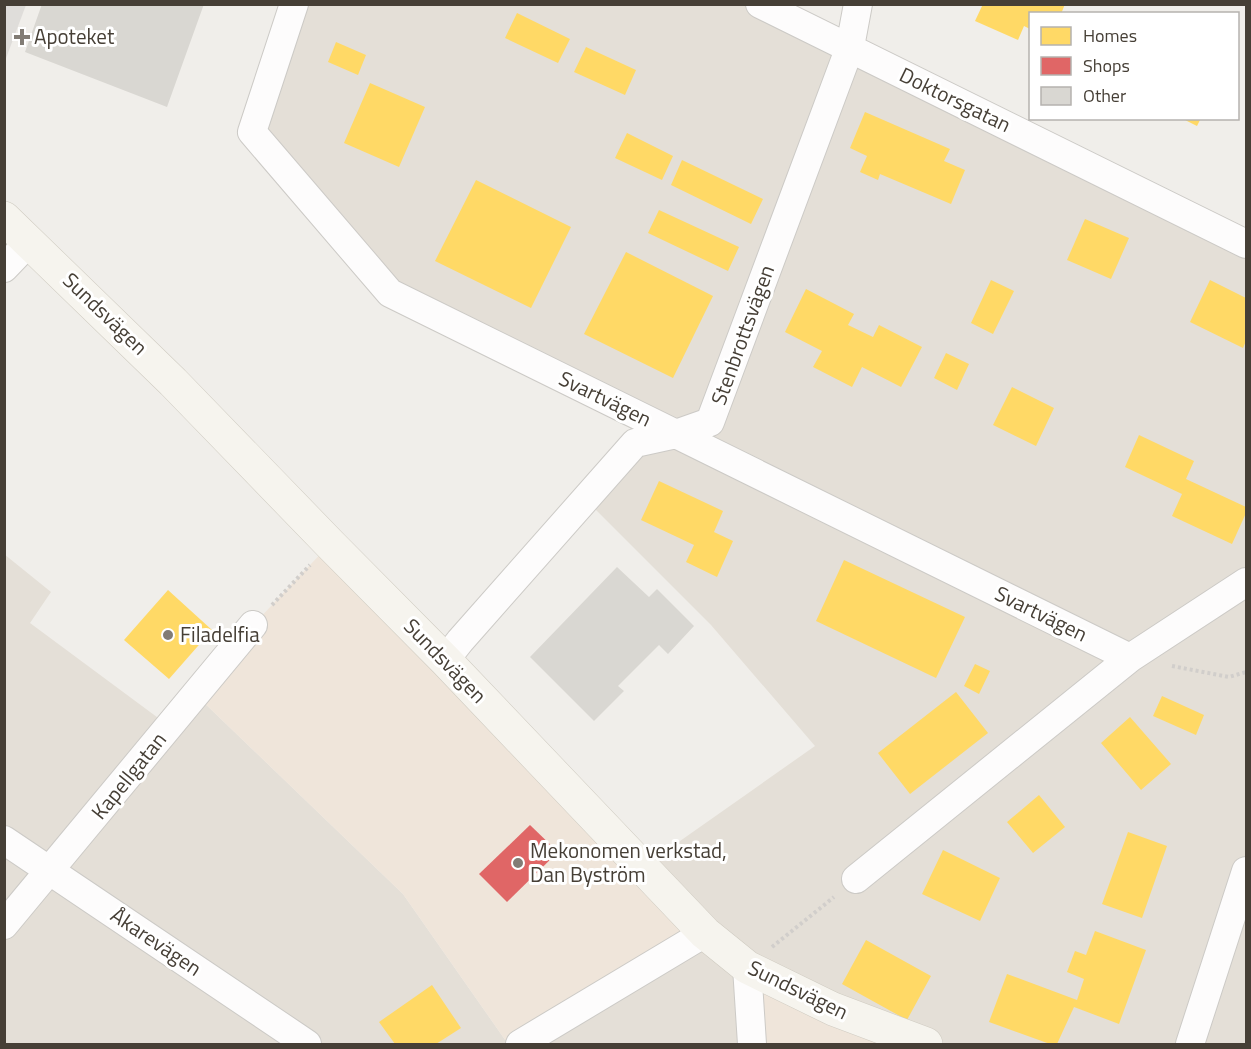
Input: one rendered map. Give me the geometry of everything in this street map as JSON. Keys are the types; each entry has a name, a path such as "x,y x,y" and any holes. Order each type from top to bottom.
{"street":[{"name":"Svartvägen","path":"294,4 252,132 390,293 1130,658"},
{"name":"Doktorsgatan","path":"760,4 1246,244"},
{"name":"Stenbrottsvägen","path":"446,660 460,641 635,443 676,434 710,422 850,48 858,4"},
{"name":"Sundsvägen","path":"4,218 173,382 446,660 705,933 747,967 833,1009 926,1044"},
{"path":"4,268 30,241"},
{"path":"856,879 1130,658 1246,582"},
{"name":"Kapellgatan","path":"4,925 253,625"},
{"name":"Åkarevägen","path":"4,840 307,1044"},
{"path":"1190,1044 1246,871"},
{"path":"520,1044 705,933"},
{"path":"747,967 752,1044"}],"path":[{"path":"253,625 330,544"},
{"path":"1130,658 1229,677 1246,672"},
{"path":"747,967 856,879"}],"shaded area":[{"path":"4,5 26,5 5,61"},
{"path":"294,5 760,5 1246,244 1246,1044 520,1044 643,867 815,746 711,625 585,499 635,443 675,434 390,293 252,132"},
{"path":"330,544 705,933 508,1044 403,894 196,695 253,625"},
{"path":"4,554 51,592 30,623 169,726 196,695 403,894 508,1044 5,1044"},
{"path":"747,967 926,1044 752,1044"}],"building: Homes":[{"path":"983,4 1065,4 1062,12 1029,12 1029,28 1024,26 1018,40 975,21"},
{"path":"517,13 570,39 558,63 505,38"},
{"path":"336,42 366,55 358,75 328,62"},
{"path":"586,47 636,70 625,95 574,72"},
{"path":"370,83 425,107 399,167 344,143"},
{"path":"865,112 950,149 944,161 965,170 951,204 880,174 878,180 860,172 867,156 850,148"},
{"path":"1185,120 1200,120 1197,126"},
{"path":"627,133 673,156 662,180 615,158"},
{"path":"682,160 763,199 751,224 671,185"},
{"path":"476,180 571,227 531,308 435,261"},
{"path":"659,210 739,247 728,271 648,233"},
{"path":"1085,219 1129,238 1111,279 1067,260"},
{"path":"626,252 713,296 673,378 584,334"},
{"path":"991,280 1014,291 993,334 971,323"},
{"path":"1210,280 1246,298 1246,341 1243,348 1190,322"},
{"path":"806,289 854,314 848,325 873,337 879,325 922,347 901,387 862,367 852,387 813,367 822,351 785,332"},
{"path":"946,353 969,364 957,390 934,378"},
{"path":"1012,387 1054,408 1036,446 993,425"},
{"path":"1139,435 1194,461 1186,479 1246,507 1246,513 1232,544 1172,516 1182,494 1125,467"},
{"path":"659,481 723,511 714,532 733,541 717,577 686,562 694,545 641,520"},
{"path":"844,560 965,617 936,678 816,621"},
{"name":"Filadelfia","path":"168,590 212,630 169,679 124,640"},
{"path":"975,664 990,671 979,694 964,686"},
{"path":"956,692 988,733 910,794 878,753"},
{"path":"1162,696 1204,715 1196,735 1153,716"},
{"path":"1130,717 1171,764 1141,790 1101,743"},
{"path":"1039,795 1065,827 1033,853 1007,822"},
{"path":"1128,832 1167,846 1142,918 1102,904"},
{"path":"943,850 1000,878 980,921 922,894"},
{"path":"1095,931 1146,950 1119,1024 1074,1007 1057,1044 1050,1044 989,1022 1007,974 1077,1000 1084,979 1067,972 1075,951 1086,955"},
{"path":"866,940 931,976 907,1020 842,984"},
{"path":"432,985 461,1028 436,1044 395,1044 379,1022"}],"building: Shops":[{"name":"Mekonomen verkstad, Dan Byström","path":"530,825 558,852 507,902 479,874"}],"building: Other":[{"path":"42,4 204,4 167,107 25,52"},
{"path":"617,567 649,597 657,589 694,626 668,654 659,645 618,686 624,691 594,721 530,657"}],"place":[{"name":"Apoteket","path":"22,37"},
{"name":"Filadelfia","path":"168,635"},
{"name":"Mekonomen verkstad, Dan Byström","path":"518,863"}]}
